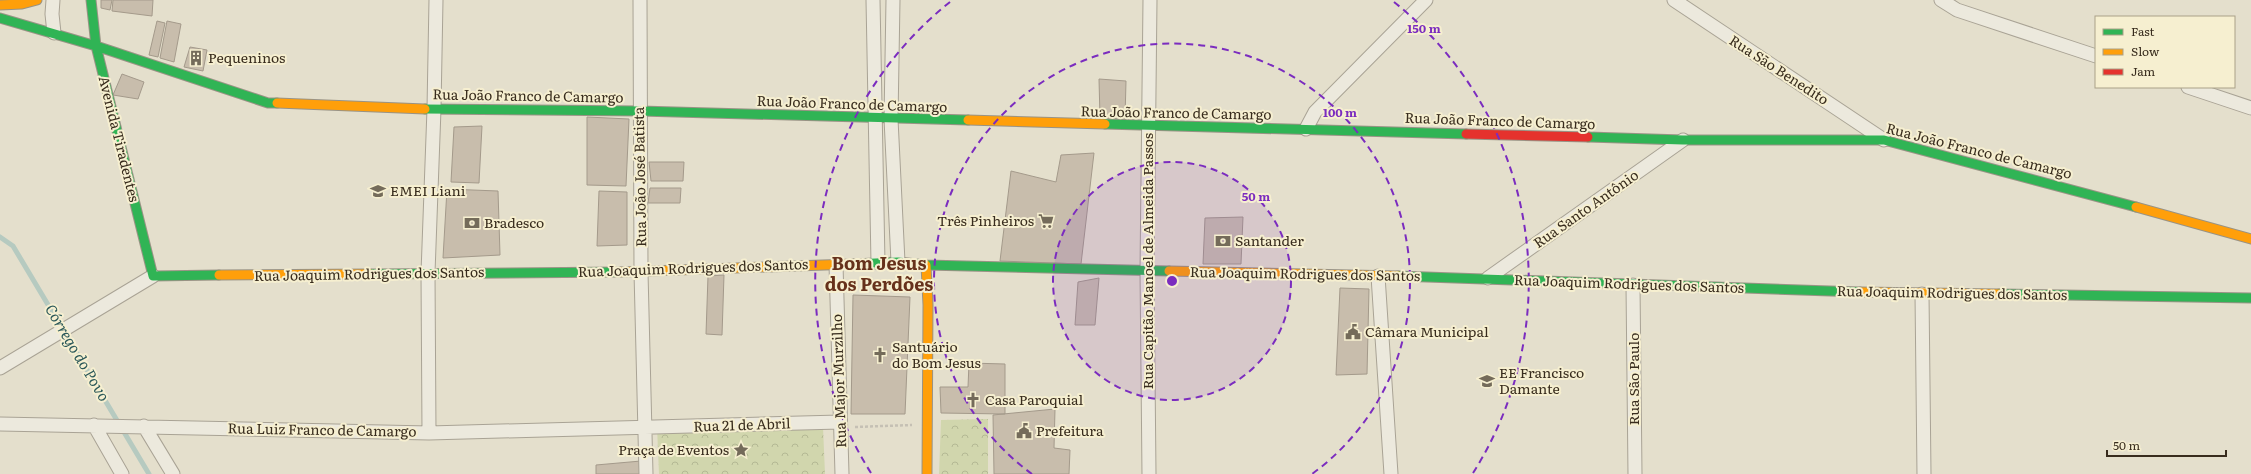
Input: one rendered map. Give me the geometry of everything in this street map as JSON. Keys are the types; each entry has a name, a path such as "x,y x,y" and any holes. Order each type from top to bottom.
{"street":[{"path":"0,5 22,4 37,0"},
{"path":"53,0 52,14 54,33"},
{"name":"Avenida Tiradentes","path":"91,0 96,46 153,276"},
{"path":"429,433 428,273 436,0"},
{"name":"Rua João José Batista","path":"640,0 641,272 646,474"},
{"path":"874,0 878,263"},
{"path":"893,0 891,119 898,262"},
{"name":"Rua Capitão Manoel de Almeida Passos","path":"1149,474 1147,271 1150,0"},
{"path":"1306,129 1316,112 1426,0"},
{"name":"Rua São Benedito","path":"1674,0 1884,140"},
{"path":"1941,0 1957,10 2095,56"},
{"name":"Rua João Franco de Camargo","path":"0,18 96,46 268,103 434,109 640,111 1148,127 1306,129 1684,140 1884,140 2050,183 2251,239"},
{"path":"2191,88 2251,108"},
{"name":"Rua Santo Antônio","path":"1488,278 1684,140"},
{"name":"Rua Joaquim Rodrigues dos Santos","path":"153,276 641,272 898,262 926,265 1147,271 1488,278 1633,285 1922,294 2140,295 2251,298"},
{"name":"Rua Major Murzilho","path":"836,264 842,474"},
{"path":"926,265 928,425 927,474"},
{"path":"0,368 153,276"},
{"path":"1378,276 1391,474"},
{"name":"Rua São Paulo","path":"1633,285 1635,474"},
{"path":"1922,294 1924,474"},
{"name":"Rua Luiz Franco de Camargo","path":"0,424 429,433 644,428"},
{"name":"Rua 21 de Abril","path":"644,428 840,425"},
{"path":"94,426 122,474"},
{"path":"144,426 173,474"}],"path":[{"path":"840,425 928,425"}],"green space":[{"path":"988,419 988,474 939,474 941,420"},
{"name":"Praça de Eventos","path":"657,427 823,427 825,474 659,474"}],"building":[{"path":"101,0 112,0 110,10 101,8"},
{"path":"113,0 153,0 152,16 112,11"},
{"path":"157,21 165,23 158,57 149,55"},
{"path":"167,21 181,24 174,62 160,58"},
{"name":"Pequeninos","path":"190,47 207,50 203,71 184,67"},
{"path":"122,74 144,82 138,99 113,95"},
{"path":"1099,79 1126,81 1125,119 1100,118"},
{"path":"587,117 629,119 626,186 587,185"},
{"path":"482,126 479,183 451,182 454,127"},
{"name":"Três Pinheiros","path":"1094,153 1081,264 1000,261 1011,171 1056,182 1061,155"},
{"path":"649,162 684,162 683,181 651,181"},
{"path":"650,188 681,188 680,203 648,203"},
{"name":"Bradesco","path":"447,189 498,191 500,255 443,258"},
{"path":"599,191 627,192 627,245 597,246"},
{"name":"Santander","path":"1243,217 1241,264 1203,264 1205,218"},
{"path":"724,275 722,335 706,334 708,276"},
{"path":"1099,278 1095,325 1075,325 1078,282"},
{"name":"Câmara Municipal","path":"1340,288 1369,289 1367,374 1336,375"},
{"name":"Santuário do Bom Jesus","path":"853,295 910,297 905,414 851,414"},
{"name":"Casa Paroquial","path":"969,363 1005,364 1005,414 941,413 940,387 968,387"},
{"name":"Prefeitura","path":"1055,409 1054,448 1070,450 1069,474 994,474 993,415"},
{"path":"641,461 640,474 596,474 596,465"}],"waterway":[{"name":"Córrego do Povo","path":"0,237 13,246 149,474"}],"traffic: fast":[{"path":"91,0 96,46 153,276 219,275"},
{"path":"0,18 96,46 268,103 277,103"},
{"path":"425,109 640,111 968,120"},
{"path":"1105,124 1466,134"},
{"path":"1588,137 1683,140 1884,140 2136,207"},
{"path":"853,264 898,262 926,265 1169,271"},
{"path":"370,274 620,272"},
{"path":"1398,276 1860,292"},
{"path":"1999,294 2251,298"}],"traffic: slow":[{"path":"0,5 22,4 37,0"},
{"path":"277,103 425,109"},
{"path":"968,120 1105,124"},
{"path":"2136,207 2251,239"},
{"path":"620,272 853,264"},
{"path":"926,265 928,305 927,474"},
{"path":"1169,271 1398,276"},
{"path":"219,275 370,274"},
{"path":"1860,292 1999,294"}],"traffic: jam":[{"path":"1466,134 1588,137"}],"place":[{"name":"Pequeninos","path":"196,58"},
{"name":"EMEI Liani","path":"378,191"},
{"name":"Três Pinheiros","path":"1046,221"},
{"name":"Bradesco","path":"472,223"},
{"name":"Santander","path":"1223,241"},
{"name":"Câmara Municipal","path":"1353,332"},
{"name":"Santuário do Bom Jesus","path":"880,355"},
{"name":"EE Francisco Damante","path":"1487,381"},
{"name":"Casa Paroquial","path":"973,400"},
{"name":"Prefeitura","path":"1024,431"},
{"name":"Praça de Eventos","path":"741,450"}],"district":[{"name":"Bom Jesus dos Perdões","path":"879,274"}]}
